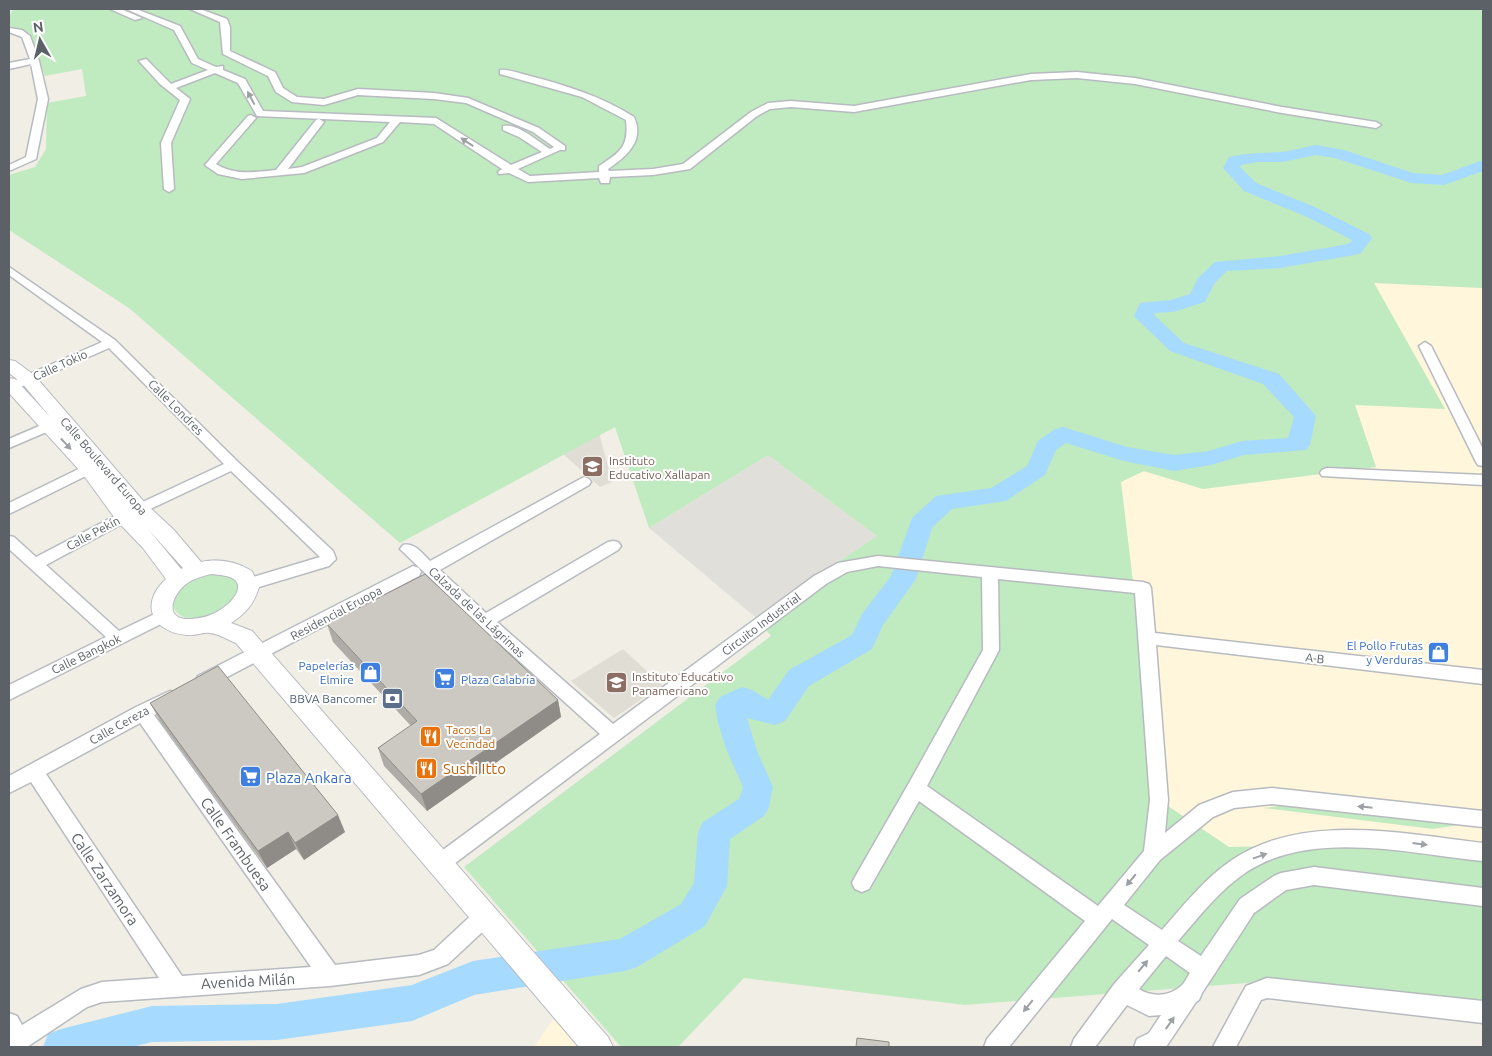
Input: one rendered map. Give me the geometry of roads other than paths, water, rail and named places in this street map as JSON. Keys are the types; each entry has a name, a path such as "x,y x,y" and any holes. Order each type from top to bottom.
{"main road":[{"name":"Calle Boulevard Europa","path":"9,365 15,384 56,422 95,465 132,512 158,539 187,575"},
{"path":"246,593 226,617 210,624 195,627 182,626 170,622 163,616 160,608 162,598 168,588 187,575 211,567 225,567 237,570 245,576 246,593 240,615 251,645 598,1047"},
{"path":"210,624 251,645"}],"street":[{"path":"116,9 171,31 186,66 233,86 252,118"},
{"path":"130,9 177,28 195,61 242,81 260,114 316,115 396,122 429,128 504,171 526,186 686,167 754,114 768,106 791,104 854,109 1031,77 1077,76 1135,81 1282,110 1376,124"},
{"path":"194,9 224,22 226,27 226,52 272,74 279,90 316,115"},
{"path":"9,30 26,36 35,61 42,99 32,159 9,168"},
{"path":"170,87 242,58"},
{"path":"9,66 35,61"},
{"path":"143,61 163,82 185,99 166,143 169,189"},
{"path":"502,72 584,94 615,108 631,120 634,135 630,146 604,168 604,178"},
{"path":"729,147 763,118 778,111 799,109 866,112 1042,81 1083,80 1145,86 1236,108 1322,124"},
{"path":"279,172 316,115 358,92 434,96 468,101 536,130 562,148 504,171"},
{"path":"396,122 380,140 304,170 242,176 222,172 210,164 252,118 316,115 358,98 430,103 466,111"},
{"path":"498,125 522,135 548,152"},
{"path":"604,178 664,177 696,170 709,162"},
{"name":"Calle Londres","path":"9,270 111,343 234,465 328,554 328,559 324,562 246,593"},
{"name":"Calle Tokio","path":"15,384 111,343"},
{"path":"1425,346 1483,462"},
{"path":"9,444 56,422"},
{"path":"9,509 95,465"},
{"name":"Calle Pekín","path":"35,564 132,512 234,465"},
{"path":"1327,473 1483,480"},
{"path":"430,568 584,482"},
{"path":"9,541 118,639"},
{"path":"485,622 613,546"},
{"name":"Calzada de las Lágrimas","path":"408,549 485,622 613,735"},
{"name":"Circuito Industrial","path":"439,864 820,580 842,567 878,562 1143,588 1148,638"},
{"name":"Residencial Eruopa","path":"251,645 413,572"},
{"path":"862,882 916,789 991,650 990,573"},
{"name":"Calle Bangkok","path":"9,692 163,616"},
{"path":"1148,638 1159,800 1153,854"},
{"name":"A-B","path":"1148,638 1483,677"},
{"name":"Calle Cereza","path":"9,785 188,689 251,645"},
{"name":"Calle Frambuesa","path":"142,712 330,976"},
{"name":"Calle Zarzamora","path":"34,772 176,985"},
{"path":"916,789 1104,912 1162,943 1204,970"},
{"path":"994,1047 1153,854 1206,811 1233,800 1272,796 1483,820"},
{"path":"1082,1047 1123,990 1162,943 1230,872 1252,859 1277,850 1315,842 1370,838 1483,852"},
{"path":"1144,1047 1157,1041 1191,993 1204,970 1247,906 1281,882 1314,876 1483,897"},
{"name":"Avenida Milán","path":"12,1037 81,999 102,992 176,985 330,976 420,965 441,956 490,922"},
{"path":"1224,1047 1254,993 1266,988 1483,1012"},
{"path":"1123,990 1141,1004 1151,1007 1191,993"}],"waterway":[{"path":"61,1047 152,1024 277,1022 412,1003 473,978 625,955 693,915 710,886 714,832 753,807 758,787 742,751 733,723 730,705 742,698 757,710 775,713 799,678 862,642 872,621 903,579 921,524 945,502 997,495 1037,470 1046,446 1063,434 1124,454 1174,463 1211,458 1242,448 1298,445 1305,416 1271,379 1177,347 1144,316 1147,307 1173,306 1198,298 1205,282 1222,266 1280,262 1354,249 1363,238 1311,212 1250,187 1231,168 1235,161 1257,157 1282,157 1316,150 1338,153 1411,178 1444,180 1483,165"}],"place":[{"name":"Instituto Educativo Xallapan","path":"593,467"},
{"name":"El Pollo Frutas y Verduras","path":"1439,652"},
{"name":"Papelerías Elmire","path":"370,672"},
{"name":"Plaza Calabria","path":"445,679"},
{"name":"Instituto Educativo Panamericano","path":"616,683"},
{"name":"BBVA Bancomer","path":"393,698"},
{"name":"Tacos La Vecindad","path":"430,736"},
{"name":"Sushi Itto","path":"427,768"},
{"name":"Plaza Ankara","path":"250,777"}]}
